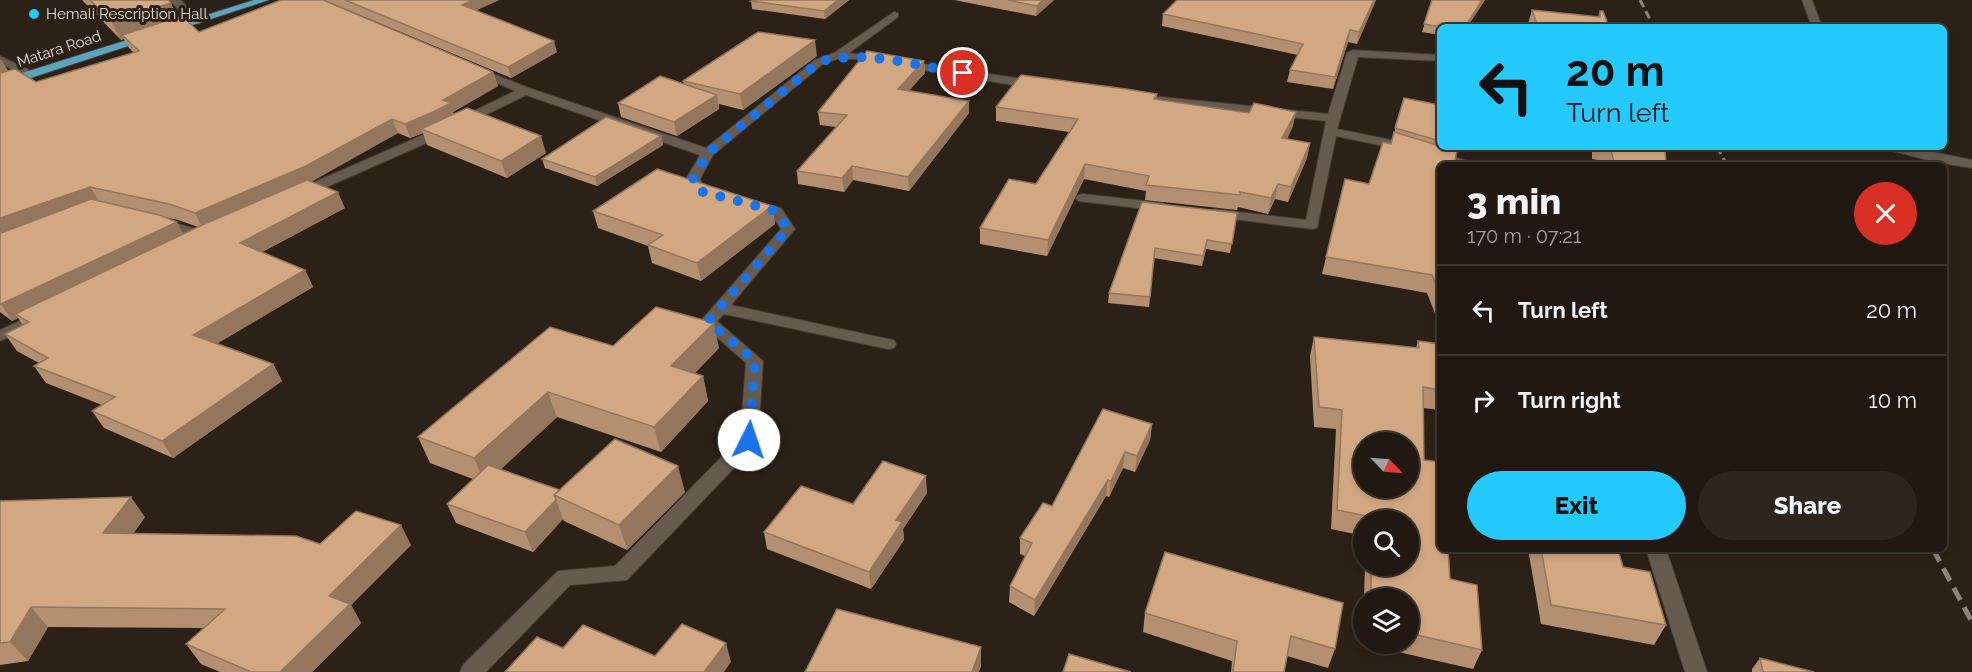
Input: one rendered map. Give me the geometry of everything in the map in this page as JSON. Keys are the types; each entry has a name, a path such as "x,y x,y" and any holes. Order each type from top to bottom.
{"highway":[{"name":"Matara Road","path":"0,84 264,0"}],"street":[{"path":"175,0 195,22"},
{"path":"1807,0 1816,24"},
{"path":"721,196 699,191 693,179 708,153 819,62 836,56 894,15"},
{"path":"1198,211 1312,225 1331,124 1353,53 1437,58"},
{"path":"836,56 855,56 1050,87"},
{"path":"0,58 29,74"},
{"path":"460,64 525,91 708,153"},
{"path":"291,198 443,131 525,91"},
{"path":"1131,96 1331,124 1456,162"},
{"path":"1905,150 1972,164"},
{"path":"1083,198 1175,208"},
{"path":"471,672 565,577 620,574 749,440 755,361 708,321 788,229 776,211 743,202"},
{"path":"141,218 209,234 183,247"},
{"path":"720,308 888,344"},
{"path":"0,336 54,310"},
{"path":"1657,552 1696,672"}],"building":[{"path":"90,0 168,0 171,3 111,21"},
{"path":"281,0 323,0 493,72 443,100 451,103 433,112 405,124 392,119 306,166 195,213 169,204 90,187 0,218 0,73 15,69 36,82 139,51 122,35 182,16 199,32"},
{"path":"345,0 473,0 462,5 554,41 508,67"},
{"path":"838,0 824,11 751,1"},
{"path":"1008,0 1043,0 1037,6"},
{"path":"1177,0 1374,0 1359,32 1350,30 1335,77 1290,70 1303,44 1163,14"},
{"path":"1432,0 1482,0 1467,24 1437,24 1437,26 1424,24"},
{"path":"1532,10 1600,17 1600,11 1603,11 1608,24 1537,24"},
{"path":"758,32 815,40 740,94 683,81"},
{"path":"867,51 924,61 898,89 969,101 908,177 852,166 842,178 797,171 847,115 818,112"},
{"path":"1021,75 1157,94 1154,99 1249,113 1254,103 1296,112 1282,138 1310,143 1291,187 1278,184 1271,198 1240,192 1240,195 1146,185 1149,176 1085,164 1048,240 980,228 1009,179 1036,184 1078,119 996,107"},
{"path":"660,76 717,95 674,122 618,103"},
{"path":"1404,98 1437,104 1437,140 1395,128"},
{"path":"467,108 541,136 501,161 421,129"},
{"path":"606,117 661,136 595,177 542,159"},
{"path":"1394,132 1437,145 1437,150 1457,151 1455,162 1437,162 1437,288 1432,275 1326,257 1345,179 1369,184 1383,142 1391,144"},
{"path":"1611,150 1665,150 1666,162 1614,162"},
{"path":"657,169 772,206 697,263 648,245 663,235 593,211"},
{"path":"307,180 338,192 240,243 305,270 193,335 273,364 162,441 92,411 115,397 34,366 48,358 5,334 29,322 15,314 202,225"},
{"path":"91,199 159,215 177,222 0,304 0,234"},
{"path":"1142,202 1237,213 1232,244 1207,240 1203,256 1155,248 1150,297 1109,293"},
{"path":"656,307 714,323 671,366 703,376 654,427 548,392 474,458 418,437 550,327 613,346"},
{"path":"1314,337 1419,348 1418,341 1437,344 1437,389 1423,387 1424,460 1437,462 1437,552 1448,552 1450,579 1477,585 1482,650 1419,636 1419,588 1371,588 1371,576 1419,576 1419,510 1353,510 1353,513 1337,510 1342,410 1319,407"},
{"path":"1103,409 1152,424 1137,456 1125,452 1111,481 1108,480 1035,600 1010,586 1032,543 1020,538 1043,503 1052,506"},
{"path":"615,439 678,466 619,525 554,495"},
{"path":"883,461 926,476 896,520 902,522 869,572 764,532 801,486 853,504"},
{"path":"488,465 560,490 554,495 556,500 525,532 447,504"},
{"path":"131,497 103,533 296,536 320,544 356,511 401,525 329,596 350,604 280,672 251,672 186,644 225,609 31,607 10,642 0,643 0,501"},
{"path":"1165,552 1343,603 1335,649 1291,636 1284,672 1233,672 1237,641 1145,613"},
{"path":"1542,552 1619,552 1623,567 1650,572 1666,625 1551,605"},
{"path":"837,609 981,647 972,672 805,672"},
{"path":"682,624 726,643 704,672 505,672 537,637 563,648 583,625 655,656"},
{"path":"1069,654 1131,672 1063,672"},
{"path":"1760,658 1814,672 1763,672"}],"railway":[{"path":"1640,0 1652,24"},
{"path":"1719,150 1725,162"},
{"path":"1935,552 1972,622"}],"place":[{"name":"Hemali Rescription Hall","path":"34,14"}],"route":[{"path":"749,440 755,361 708,321 788,229 776,211 699,191 693,179 708,153 819,62 836,56 855,56 963,73"}]}
